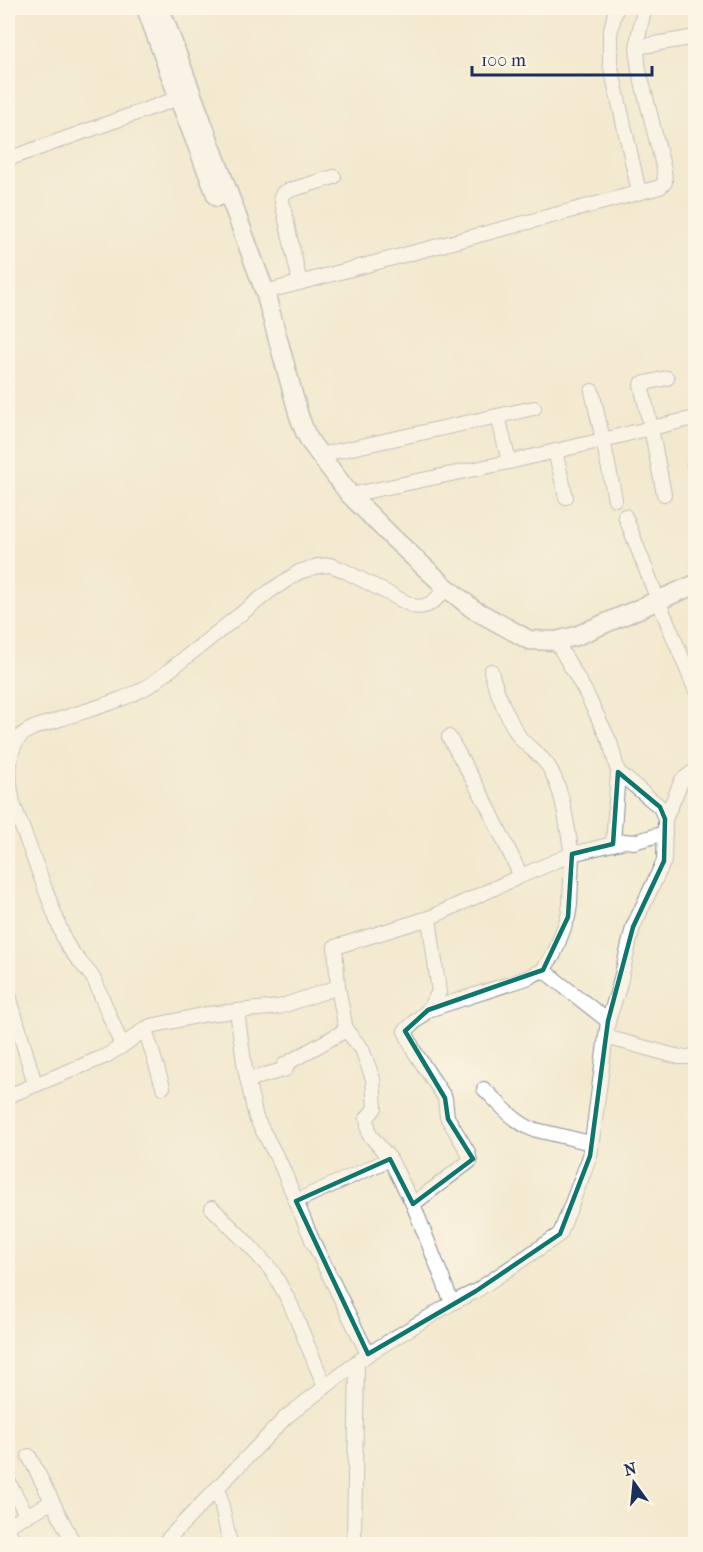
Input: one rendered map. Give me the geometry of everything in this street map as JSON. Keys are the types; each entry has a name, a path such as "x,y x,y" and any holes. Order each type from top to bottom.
{"main road":[{"path":"146,8 185,96 265,292 305,432 350,495 447,588 473,609 529,640 556,641 576,636 696,584"},
{"path":"160,8 185,96 235,244 259,311 283,359"}],"street":[{"path":"616,8 610,34 610,63 642,191"},
{"path":"265,292 660,187 665,182 664,170 639,70 637,47 645,8"},
{"path":"637,47 696,37"},
{"path":"8,159 185,96"},
{"path":"300,283 281,197 287,191 334,177"},
{"path":"664,494 641,384 667,378"},
{"path":"592,391 615,499"},
{"path":"320,455 534,408"},
{"path":"498,416 509,462"},
{"path":"350,495 509,462 695,418"},
{"path":"555,451 566,497"},
{"path":"625,516 696,691"},
{"path":"122,1046 95,981 64,939 14,806 9,775 14,746 19,738 34,728 142,690 270,591 307,568 330,565 341,568 419,608 431,604 447,588"},
{"path":"556,641 610,741 618,772 613,844"},
{"path":"428,1010 527,978 543,970 554,954 568,917 572,854 561,792 549,766 522,739 511,720 491,671"},
{"path":"449,737 486,803 521,876"},
{"path":"452,1302 413,1204 390,1159 369,1134 367,1118 375,1108 373,1079 362,1050 346,1030 334,947 429,918 572,854 625,841 634,842 665,826 682,780 696,771"},
{"path":"163,1545 286,1417 362,1358 452,1302 476,1291 560,1234 590,1156 608,1022 633,927 664,861 665,826 660,807 618,772"},
{"path":"413,1204 470,1161 468,1152 447,1117 445,1098 414,1051 405,1031 428,1010 438,992 429,918"},
{"path":"543,970 608,1022"},
{"path":"8,1096 106,1056 145,1029 207,1014 279,1007 338,987"},
{"path":"8,992 35,1084"},
{"path":"237,1011 256,1118 281,1165 362,1358 353,1542"},
{"path":"145,1029 164,1087"},
{"path":"248,1080 285,1067 346,1030"},
{"path":"606,1037 679,1057 696,1054"},
{"path":"484,1089 525,1126 591,1143"},
{"path":"296,1201 390,1159"},
{"path":"212,1208 273,1272 290,1303 325,1387"},
{"path":"29,1456 74,1545"},
{"path":"8,1481 27,1516"},
{"path":"218,1488 230,1545"},
{"path":"8,1525 52,1502"},
{"path":"8,1531 17,1545"}],"highlighted area":[{"path":"618,772 660,807 665,819 664,861 633,927 608,1021 590,1156 560,1234 476,1291 368,1354 296,1201 390,1159 413,1204 473,1159 448,1119 445,1098 405,1031 428,1010 543,970 568,917 572,854 613,844"}]}
